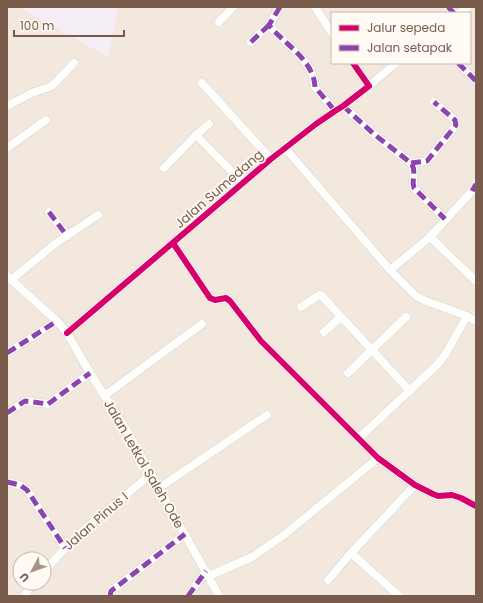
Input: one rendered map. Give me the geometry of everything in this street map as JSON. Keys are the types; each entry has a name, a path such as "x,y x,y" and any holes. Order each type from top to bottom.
{"street":[{"path":"219,22 230,12 233,7"},
{"path":"250,42 269,25 280,7"},
{"path":"315,7 331,31"},
{"path":"269,25 308,66 315,80 315,87 335,111"},
{"path":"7,106 32,93 52,86 74,62"},
{"path":"354,64 369,86"},
{"name":"Jalan Sumedang","path":"67,332 271,159 343,106 395,64"},
{"path":"459,64 476,81"},
{"path":"202,83 271,159"},
{"path":"411,163 427,161 456,125 455,120 434,102"},
{"path":"343,106 375,135 411,163 414,169 414,188 445,219"},
{"path":"7,148 46,120"},
{"path":"164,168 196,135 209,124"},
{"path":"196,135 243,183"},
{"path":"285,148 390,270 420,299 467,316 476,321"},
{"path":"390,270 430,237 445,219 475,189"},
{"path":"50,212 66,236"},
{"path":"9,278 66,236 98,215"},
{"path":"430,237 476,281"},
{"path":"173,243 210,298 215,300 226,298 230,301 261,342 378,458 432,494 438,496 452,495 476,506"},
{"name":"Jalan Letkol Saleh Ode","path":"9,278 57,321 67,332 90,373 129,434 219,596"},
{"path":"301,307 321,295 410,390"},
{"path":"359,438 437,366 445,355 467,316"},
{"path":"324,332 342,317"},
{"path":"348,373 406,317"},
{"path":"7,353 57,321"},
{"path":"104,396 202,324"},
{"path":"7,413 25,401 48,404 90,373"},
{"path":"159,488 267,415"},
{"path":"188,596 207,574 252,557 284,536 378,458"},
{"name":"Jalan Pinus I","path":"52,562 80,533 151,474"},
{"path":"7,482 20,485 27,490 65,548"},
{"path":"328,580 415,484"},
{"path":"110,596 111,591 185,534"},
{"path":"351,553 399,596"}],"shaded area":[{"path":"7,7 476,7 476,596 7,596"},
{"path":"18,7 118,7 108,57"}],"marked path":[{"path":"280,7 269,25 304,61 310,69 315,87 335,111"},
{"path":"448,7 453,12"},
{"path":"251,42 269,25"},
{"path":"459,64 476,81"},
{"path":"411,163 427,161 456,125 455,120 434,102"},
{"path":"343,106 375,135 411,163 414,169 414,188 445,219"},
{"path":"472,191 476,184"},
{"path":"49,212 67,236"},
{"path":"7,353 57,321"},
{"path":"7,413 25,401 48,404 90,373"},
{"path":"7,482 20,485 27,490 65,548"},
{"path":"110,596 111,591 185,534"},
{"path":"188,596 206,571"}],"cycle path":[{"path":"67,333 271,159 369,86 354,64"},
{"path":"173,243 210,298 215,300 226,298 230,301 261,341 378,458 415,485 433,494 438,496 452,495 476,506"}]}
